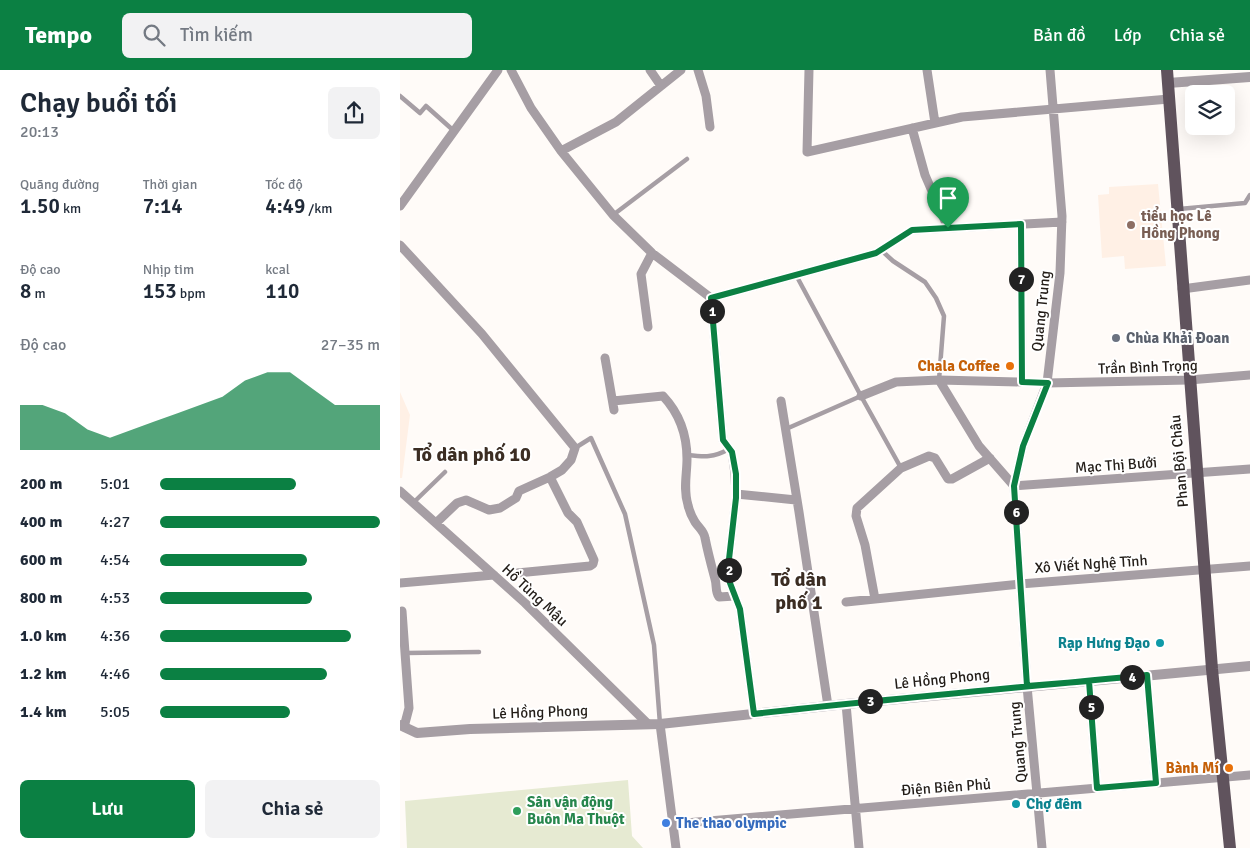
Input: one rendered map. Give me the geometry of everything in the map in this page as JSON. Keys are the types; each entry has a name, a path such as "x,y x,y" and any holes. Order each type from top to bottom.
{"main road":[{"name":"Phan Bội Châu","path":"1167,76 1212,669 1230,848"}],"street":[{"path":"400,206 498,70"},
{"path":"511,70 532,108 561,151 613,215 652,253 711,298 723,440 730,448 736,474 736,494 728,568 730,583 740,609 754,714"},
{"path":"650,70 661,86"},
{"path":"561,151 616,122 681,70"},
{"path":"698,70 706,96 710,127"},
{"path":"808,70 807,152 962,117 1169,99"},
{"path":"927,70 935,123"},
{"name":"Quang Trung","path":"1042,848 1027,686 1014,486 1023,446 1048,383 1060,273 1062,222 1050,70"},
{"path":"1167,76 1250,77"},
{"path":"912,128 925,175 948,228"},
{"path":"711,298 876,253 912,230 1062,222"},
{"path":"860,396 896,382 939,380 1022,382 1021,224"},
{"path":"400,245 482,334 575,448 571,460 562,470 520,491 516,498 500,508 489,510 466,500 457,503 436,523"},
{"path":"648,327 641,274 652,253"},
{"path":"1182,288 1250,280"},
{"path":"605,358 614,405 663,396 679,418 687,455 685,489 687,504 696,524 704,534 709,563 715,580 716,594 719,597 735,596"},
{"name":"Trần Bình Trọng","path":"1048,383 1189,380 1250,375"},
{"path":"939,380 979,446 1014,486"},
{"path":"781,401 828,706"},
{"path":"875,599 870,568 856,511 857,508 901,468 928,456 933,456 948,479 952,479 990,458"},
{"name":"Mạc Thị Bưởi","path":"1014,486 1250,469"},
{"path":"517,573 590,566 593,564 594,560 577,522 568,513 550,477"},
{"name":"Hồ Tùng Mậu","path":"401,494 436,523 524,603 648,724"},
{"path":"736,494 796,500"},
{"name":"Xô Viết Nghệ Tĩnh","path":"846,602 1020,584 1250,566"},
{"path":"400,582 494,576"},
{"path":"402,611 408,708 402,726"},
{"name":"Lê Hồng Phong","path":"402,726 417,733 470,729 660,724 1027,686 1250,666"},
{"path":"1147,675 1156,783"},
{"path":"1089,681 1097,788"},
{"path":"846,704 859,848"},
{"path":"660,724 676,848"},
{"name":"Điện Biên Phủ","path":"674,824 855,807 1037,794 1250,775"}],"lane":[{"path":"400,96 420,113 426,106 454,131"},
{"path":"613,215 687,159"},
{"path":"1176,209 1245,203 1250,195"},
{"path":"882,250 893,261 925,282 936,298 944,316 939,380"},
{"path":"796,275 860,396 901,468"},
{"path":"784,429 860,396"},
{"path":"575,448 591,438 625,514 654,645 660,724"},
{"path":"687,455 716,456 730,448"},
{"path":"413,503 445,472"},
{"path":"405,653 479,652"}],"path":[{"path":"1022,382 1048,383"}],"shaded area":[{"name":"tiểu học Lê Hồng Phong","path":"1158,184 1166,266 1125,269 1124,256 1102,258 1098,195 1109,194 1109,187"},
{"path":"400,392 410,415 402,478 400,478"}],"green space":[{"name":"Sân vận động Buôn Ma Thuột","path":"628,780 632,836 643,848 407,848 405,801"}],"place":[{"name":"tiểu học Lê Hồng Phong","path":"1131,225"},
{"name":"Chùa Khải Đoan","path":"1116,338"},
{"name":"Chala Coffee","path":"1010,366"},
{"name":"Rạp Hưng Đạo","path":"1160,643"},
{"name":"Bành Mí","path":"1229,768"},
{"name":"Chợ đêm","path":"1016,804"},
{"name":"Sân vận động Buôn Ma Thuột","path":"517,811"},
{"name":"The thao olympic","path":"666,823"}],"district":[{"name":"Tổ dân phố 10","path":"472,454"},
{"name":"Tổ dân phố 1","path":"799,590"}],"route":[{"path":"948,228 912,230 876,253 711,298 723,440 732,452 736,474 736,498 728,568 730,583 740,609 754,714 1027,686 1147,675 1156,783 1097,788 1089,681 1027,686 1014,486 1023,446 1048,383 1022,382 1021,224 948,228"}]}
